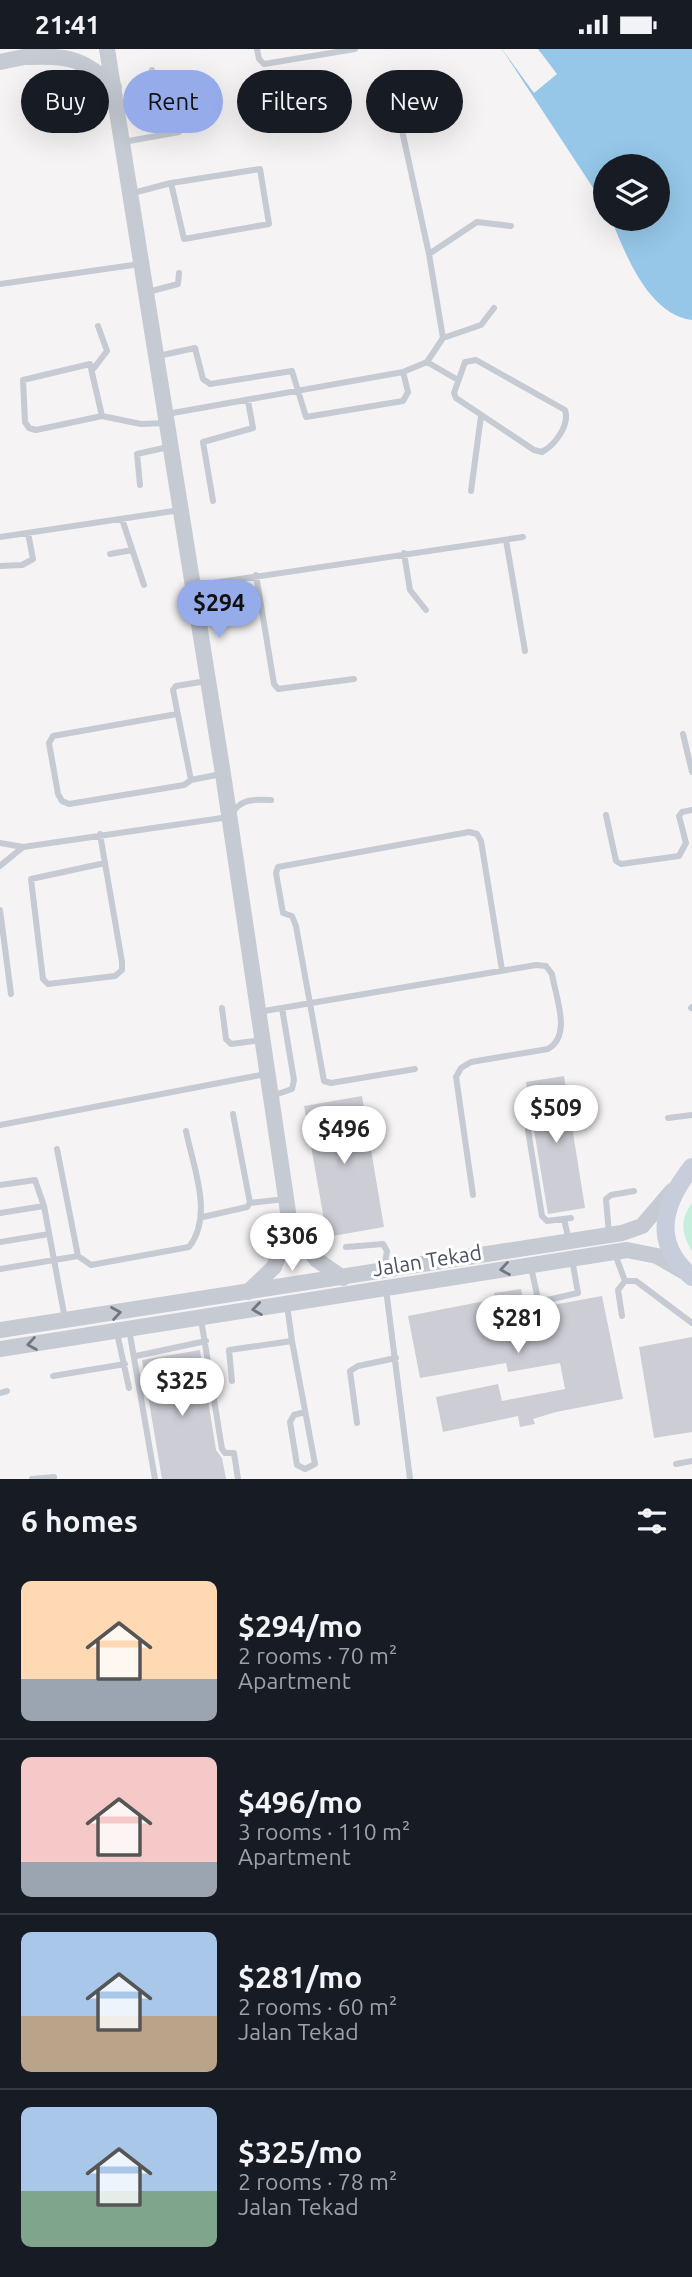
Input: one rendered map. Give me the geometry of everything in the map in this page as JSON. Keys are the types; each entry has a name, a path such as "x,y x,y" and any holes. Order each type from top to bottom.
{"main road":[{"path":"690,1276 678,1263 666,1238 666,1210 673,1190 692,1167"}],"street":[{"path":"0,62 53,49"},
{"path":"107,49 223,774 290,1225 274,1267 248,1292"},
{"path":"26,57 63,56 83,61 114,87"},
{"name":"Jalan Tekad","path":"0,1330 383,1271 571,1251 611,1244 642,1226 673,1190"},
{"path":"290,1225 317,1260 344,1277"},
{"name":"Jalan Tekad","path":"611,1244 642,1251 690,1276"},
{"name":"Jalan Tekad","path":"0,1349 531,1265 571,1251"}],"lane":[{"path":"257,49 258,59 264,64 355,49"},
{"path":"117,106 123,105"},
{"path":"123,142 173,133"},
{"path":"403,133 429,254 443,338"},
{"path":"131,193 171,183 260,169 269,224 184,239 171,183"},
{"path":"429,254 477,222 511,226"},
{"path":"0,284 142,264"},
{"path":"146,292 178,284 179,272"},
{"path":"102,416 90,364 27,377 23,385 25,422 29,428 36,430 102,416 141,423 166,419 402,372 427,362 443,338 481,325 494,308"},
{"path":"93,368 107,351 98,326"},
{"path":"156,356 195,348 203,379 210,384 290,370 306,417 403,401 408,392 402,372"},
{"path":"476,360 565,410 567,417 550,448 542,452 534,450 481,416 456,398 454,393 466,362 476,360"},
{"path":"427,362 458,380"},
{"path":"213,501 203,442 253,428 248,401"},
{"path":"471,491 481,416"},
{"path":"140,485 138,454 170,446"},
{"path":"0,537 180,510"},
{"path":"122,519 144,585"},
{"path":"0,566 22,565 33,559 29,533"},
{"path":"191,586 404,552 523,537"},
{"path":"506,540 525,650"},
{"path":"110,554 132,550"},
{"path":"404,552 410,590 414,599 426,610"},
{"path":"256,575 274,684 278,689 354,679"},
{"path":"191,780 174,687 207,681"},
{"path":"177,714 53,736 48,743 58,795 69,804 184,785 191,780 223,774"},
{"path":"684,734 692,772"},
{"path":"0,843 23,847 229,817 236,804 271,800"},
{"path":"606,815 616,861 621,864 679,856 686,843 679,816 682,811 692,810"},
{"path":"100,834 105,863 122,970 115,976 48,984 43,979 31,879 105,863"},
{"path":"415,1069 327,1083 324,1081 296,926 292,916 283,913 276,873 278,867 456,835 477,834 481,841 502,970"},
{"path":"0,866 23,847"},
{"path":"0,910 11,994"},
{"path":"257,1012 502,970 536,965 547,967 552,974 562,1034 558,1043 548,1049 471,1062 460,1068 456,1077 473,1195"},
{"path":"222,1008 226,1039 231,1044 261,1040"},
{"path":"270,1097 292,1089 294,1080 282,1008"},
{"path":"0,1125 266,1074"},
{"path":"233,1114 250,1203"},
{"path":"668,1118 692,1115"},
{"path":"528,1130 542,1216 547,1221 567,1219 578,1293 572,1297 538,1299 531,1265"},
{"path":"0,1269 78,1256 91,1265 189,1247 198,1235 203,1217 186,1131"},
{"path":"57,1149 78,1256"},
{"path":"0,1185 35,1180 44,1206 66,1321"},
{"path":"625,1281 611,1244 606,1199 611,1195 634,1191"},
{"path":"203,1217 247,1207 250,1203 287,1199"},
{"path":"0,1213 44,1206"},
{"path":"0,1242 49,1234"},
{"path":"346,1247 383,1244 387,1251 383,1271"},
{"path":"622,1315 618,1290 625,1281"},
{"path":"625,1281 636,1281 692,1323"},
{"path":"386,1287 410,1479"},
{"path":"287,1305 315,1464 305,1469 297,1465 290,1422 294,1415 305,1412"},
{"path":"200,1317 222,1449 225,1453 234,1453 238,1479"},
{"path":"123,1330 136,1356 155,1479"},
{"path":"123,1330 129,1388"},
{"path":"136,1356 206,1341"},
{"path":"232,1381 229,1350 292,1341"},
{"path":"357,1423 350,1371 358,1366 396,1358"},
{"path":"53,1376 125,1364"},
{"path":"676,1464 692,1461"},
{"path":"32,1479 54,1477"}],"green space":[{"path":"692,1203 692,1251 683,1227 685,1215"}],"water":[{"path":"502,49 692,49 692,320 663,307 651,295 632,265 616,231 670,231 670,154 593,154 593,188"}],"pier":[{"path":"502,49 538,49 557,74 534,93"}],"building":[{"path":"564,1076 585,1208 548,1214 526,1082"},
{"path":"362,1096 384,1227 327,1237 304,1106"},
{"path":"521,1289 524,1305 534,1303 542,1307 602,1296 623,1399 556,1412 533,1419 535,1424 520,1427 518,1416 443,1432 436,1397 498,1384 502,1401 565,1389 560,1363 508,1372 506,1363 420,1378 408,1316 495,1299 494,1293"},
{"path":"692,1337 692,1432 654,1438 639,1347"},
{"path":"200,1350 216,1450 222,1458 226,1479 162,1479 142,1360"}]}
